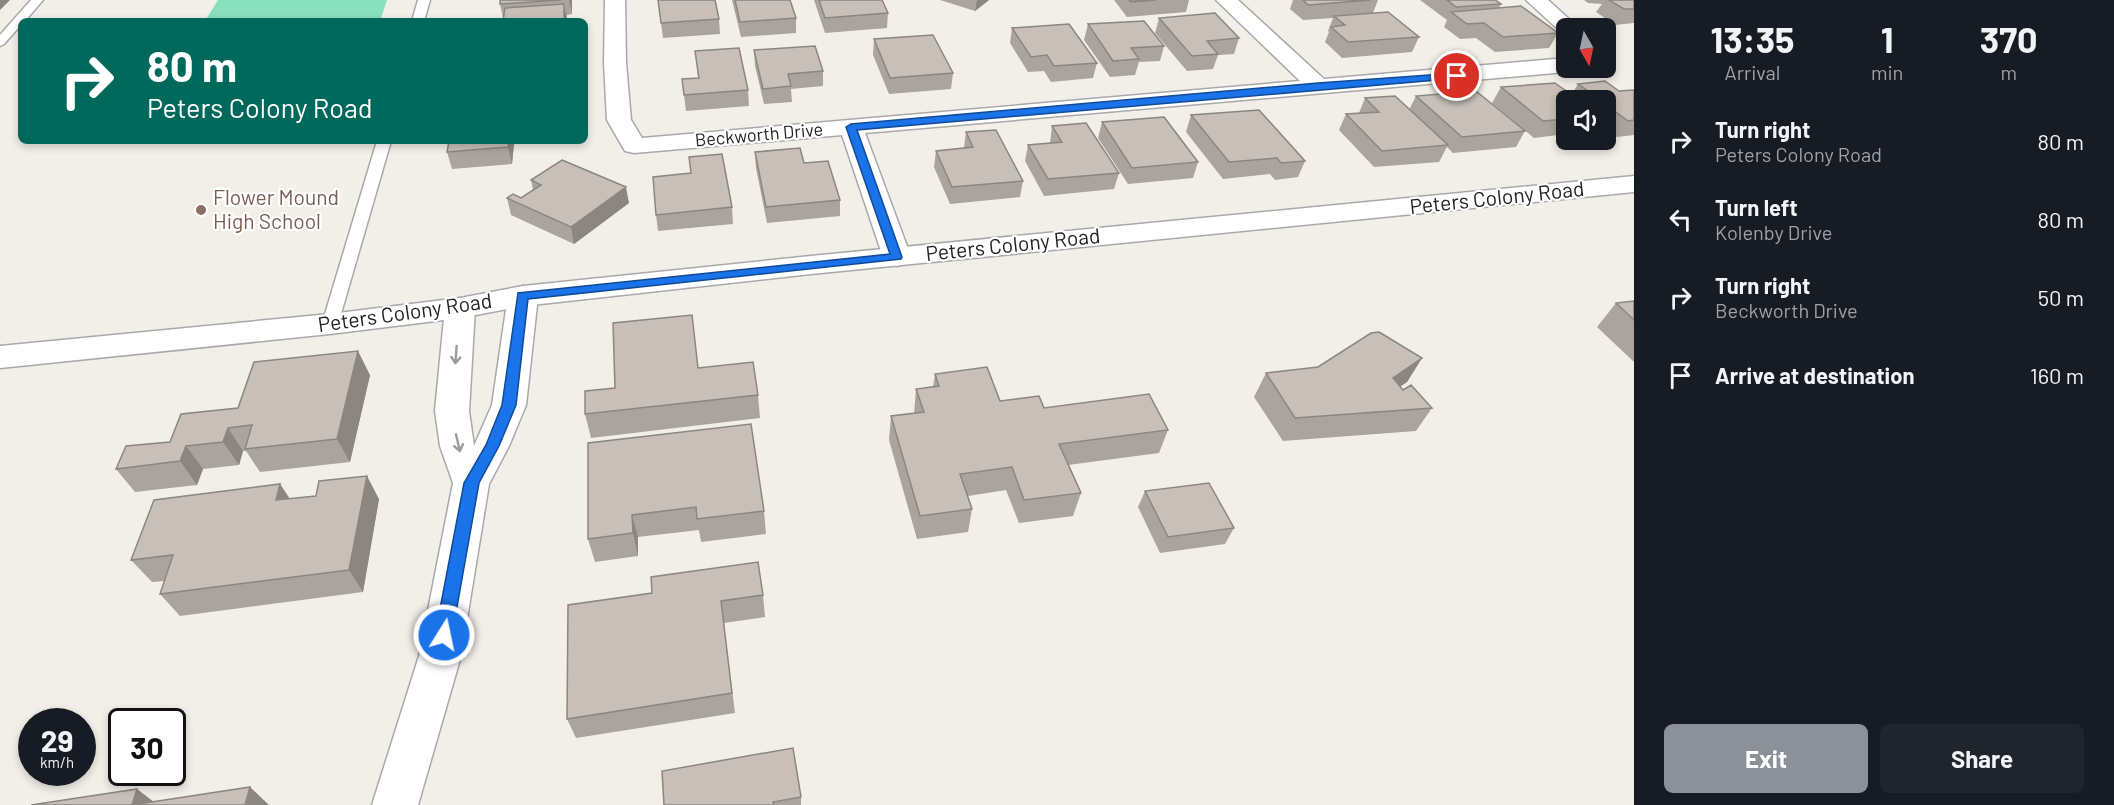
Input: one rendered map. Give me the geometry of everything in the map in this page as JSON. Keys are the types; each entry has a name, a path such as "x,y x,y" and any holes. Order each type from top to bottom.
{"street":[{"name":"Beckworth Drive","path":"615,0 615,63 619,120 634,146 1556,66"},
{"path":"1226,0 1318,86"},
{"path":"1536,0 1557,18"},
{"path":"851,127 897,257"},
{"name":"Peters Colony Road","path":"0,357 330,324 460,308 523,296 1634,184"},
{"path":"396,805 440,656 471,483 492,446 509,405 523,296"},
{"path":"460,308 452,411 457,446 471,483"}],"lane":[{"path":"21,18 37,0"},
{"path":"419,18 424,0"},
{"path":"0,42 18,22"},
{"path":"330,324 383,144"}],"green space":[{"path":"218,0 387,0 381,18 207,18"}],"building":[{"path":"500,0 561,0 500,4"},
{"path":"658,0 715,0 719,19 661,23"},
{"path":"735,0 790,0 796,18 740,22"},
{"path":"819,0 882,0 888,13 825,18"},
{"path":"1129,0 1156,0 1131,2"},
{"path":"1303,0 1371,0 1308,5"},
{"path":"1447,0 1495,0 1501,4 1456,7"},
{"path":"1609,0 1634,0 1634,9 1624,9"},
{"path":"564,4 564,18 503,18 505,8"},
{"path":"1521,6 1556,33 1503,37 1484,23 1467,24 1451,12"},
{"path":"1388,12 1419,37 1348,42 1331,27 1345,25 1334,16"},
{"path":"1215,13 1239,38 1207,41 1218,54 1192,56 1159,18"},
{"path":"1144,21 1164,46 1131,48 1139,59 1113,61 1088,24"},
{"path":"1069,24 1097,63 1054,66 1047,55 1031,57 1012,28"},
{"path":"933,35 953,73 890,78 874,39"},
{"path":"815,46 823,71 788,74 791,86 763,89 754,50"},
{"path":"739,48 748,90 684,95 682,79 699,78 695,51"},
{"path":"1605,81 1619,91 1634,90 1634,120 1628,121 1616,112 1616,90 1587,90 1578,84"},
{"path":"1555,83 1565,90 1556,90 1556,120 1543,121 1501,87"},
{"path":"1476,91 1525,131 1462,137 1416,96"},
{"path":"1395,96 1448,145 1382,151 1346,114 1379,112 1365,98"},
{"path":"1259,110 1305,161 1281,163 1277,158 1229,162 1191,115"},
{"path":"1164,117 1198,162 1132,168 1102,122"},
{"path":"1086,123 1119,173 1048,179 1028,145 1062,142 1052,126"},
{"path":"996,130 1023,181 952,187 936,151 973,147 966,132"},
{"path":"448,144 508,144 508,147 447,152"},
{"path":"800,148 804,163 828,161 840,200 766,207 755,152"},
{"path":"722,154 732,207 656,215 653,177 691,173 689,157"},
{"path":"562,160 626,187 571,227 507,198 513,194 521,198 541,185 531,180"},
{"path":"1634,301 1634,320 1616,303"},
{"path":"692,315 698,368 753,362 758,395 585,414 585,391 615,388 613,323"},
{"path":"1379,332 1422,358 1393,378 1403,390 1411,385 1432,408 1295,418 1266,373 1318,367 1371,333"},
{"path":"358,351 337,439 245,449 252,425 228,428 223,442 186,446 180,461 116,469 126,446 170,442 181,414 238,408 254,362"},
{"path":"987,367 1000,401 1039,396 1044,408 1149,394 1168,430 1059,444 1081,493 1024,500 1012,467 960,474 972,509 920,516 891,416 924,412 916,389 939,386 935,374"},
{"path":"751,424 764,511 697,519 696,507 632,515 633,533 588,539 588,443"},
{"path":"367,476 349,570 160,594 173,555 131,560 154,500 280,484 276,500 316,496 319,481"},
{"path":"1209,483 1234,528 1168,537 1145,491"},
{"path":"758,562 763,595 721,601 732,693 567,719 568,605 652,593 651,577"},
{"path":"793,748 801,797 773,802 774,805 664,805 662,771"},
{"path":"250,787 245,805 132,805"},
{"path":"137,789 132,805 31,805"}],"place":[{"name":"Flower Mound High School","path":"201,210"}],"route":[{"path":"444,635 471,483 492,446 509,405 523,296 897,257 851,127 1457,76"}]}
